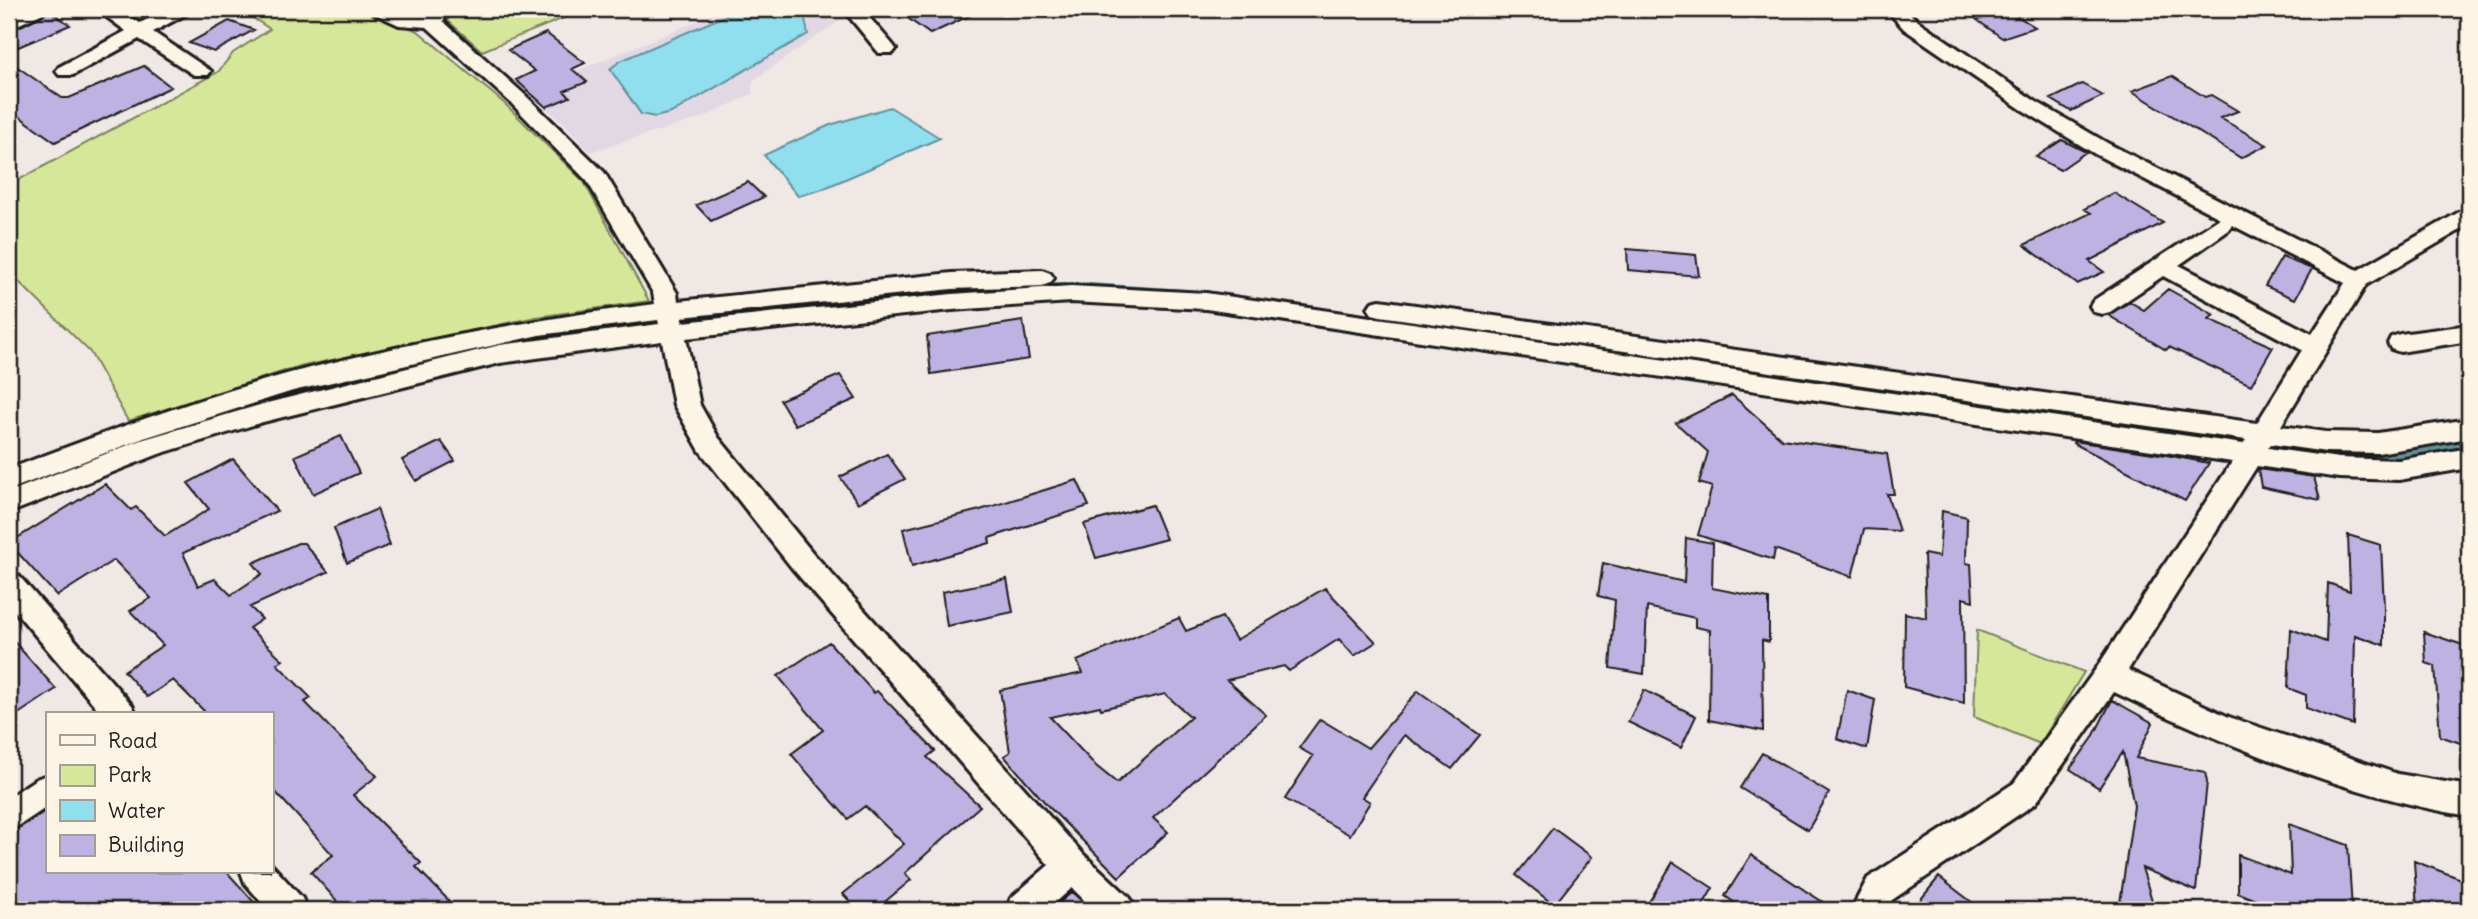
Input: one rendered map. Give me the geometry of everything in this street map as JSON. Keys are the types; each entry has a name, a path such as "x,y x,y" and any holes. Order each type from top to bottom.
{"street":[{"path":"9,23 36,9"},
{"path":"105,9 201,71"},
{"path":"66,71 181,9"},
{"path":"380,9 406,21 438,15 596,177 665,293 687,405 709,444 802,561 1072,866 1118,910"},
{"path":"1895,9 1911,25 2007,90 2102,149 2358,279"},
{"path":"854,10 886,49"},
{"path":"1868,910 1880,889 2025,793 2109,675 2257,444 2358,279 2469,216"},
{"path":"2102,306 2221,225"},
{"path":"2161,265 2316,347"},
{"path":"9,480 135,431 291,382 538,327 1071,293 1206,301 2257,444 2339,468 2399,470 2469,458"},
{"path":"9,503 150,447 263,413 500,354 671,320"},
{"path":"2400,343 2469,333"},
{"path":"2257,444 2378,443 2469,429"},
{"path":"9,584 119,712"},
{"path":"2109,675 2221,728 2398,788 2469,801"},
{"path":"9,815 46,790"},
{"path":"1023,910 1072,866"},
{"path":"259,874 290,910"}],"shaded area":[{"path":"727,9 841,9 848,15 752,81 752,94 702,118 590,152 563,122 526,92"}],"green space":[{"path":"239,9 361,9 418,31 504,103 584,182 649,301 536,317 294,368 128,421 90,352 9,272 9,185 218,72 233,53 270,29"},
{"path":"469,9 576,9 579,12 482,51 447,20 454,12"},
{"path":"1977,630 2084,672 2040,744 1974,717"}],"water":[{"path":"741,9 803,9 808,34 671,113 655,117 641,114 610,69 620,61"},
{"path":"890,107 940,138 820,190 798,196 764,155 830,125"}],"building":[{"path":"895,9 984,9 930,34"},
{"path":"50,11 70,25 9,51 9,32"},
{"path":"2009,11 2035,27 2002,38 1977,20"},
{"path":"229,21 254,30 214,52 189,43"},
{"path":"546,33 585,63 572,69 587,82 564,91 570,97 546,107 516,80 535,71 508,50"},
{"path":"9,61 62,98 69,98 144,66 171,87 55,142 9,109"},
{"path":"2172,76 2205,97 2211,95 2238,111 2220,118 2267,145 2241,158 2132,91"},
{"path":"2082,84 2103,96 2071,111 2051,99"},
{"path":"2062,140 2086,152 2060,170 2036,157"},
{"path":"748,182 764,197 711,221 696,205"},
{"path":"2114,193 2163,223 2089,261 2104,272 2077,284 2024,245 2091,213 2084,209"},
{"path":"1627,249 1696,255 1699,276 1628,270"},
{"path":"2282,257 2312,269 2295,299 2265,286"},
{"path":"2168,289 2214,315 2209,319 2273,347 2251,385 2169,347 2166,350 2108,315 2130,302 2144,310"},
{"path":"1023,321 1029,359 931,374 927,336"},
{"path":"840,375 856,399 795,425 780,400"},
{"path":"1732,395 1782,439 1887,454 1894,494 1887,494 1899,531 1864,529 1852,577 1775,549 1773,560 1698,535 1712,487 1699,483 1708,452 1676,423"},
{"path":"341,436 359,473 313,494 295,456"},
{"path":"441,441 455,461 416,481 402,460"},
{"path":"2074,441 2209,463 2185,501 2073,443"},
{"path":"887,454 905,479 858,503 840,477"},
{"path":"233,459 277,511 183,553 198,586 215,579 231,595 262,574 253,563 298,543 304,543 328,572 250,607 262,619 249,628 283,660 277,664 311,698 305,702 377,776 353,795 421,863 416,867 458,910 345,910 311,872 333,855 273,789 273,712 205,712 173,680 147,697 124,671 163,645 130,611 151,598 114,560 57,596 9,543 105,484 131,510 136,507 165,536 209,509 188,483"},
{"path":"2258,469 2314,477 2320,500 2261,487"},
{"path":"1077,480 1089,506 989,538 990,543 912,566 903,529 980,510"},
{"path":"1152,505 1166,539 1096,558 1084,524"},
{"path":"377,509 390,545 347,563 334,528"},
{"path":"1942,511 1967,517 1966,563 1971,564 1973,601 1963,598 1964,703 1904,687 1905,613 1926,618 1924,554 1939,557"},
{"path":"2348,535 2381,545 2384,607 2384,645 2355,635 2353,725 2306,708 2306,695 2288,688 2291,629 2326,642 2328,583 2350,591"},
{"path":"1686,538 1713,543 1712,588 1769,599 1769,642 1762,640 1763,731 1709,720 1710,630 1695,627 1695,618 1647,607 1644,674 1610,668 1615,600 1598,596 1603,563 1684,582"},
{"path":"1007,579 1013,612 947,626 942,592"},
{"path":"1325,588 1376,642 1354,656 1339,639 1289,671 1284,666 1227,680 1266,715 1153,818 1168,832 1119,877 1048,806 1004,756 1010,752 1000,690 1083,673 1077,661 1179,618 1186,631 1222,617 1236,640","holes":["1165,694 1191,717 1117,783 1096,766 1050,717 1100,706 1101,709"]},
{"path":"2424,632 2469,647 2469,746 2440,736 2435,666 2426,663"},
{"path":"9,636 56,689 9,720"},
{"path":"829,642 874,693 877,691 935,751 927,757 980,806 905,873 911,880 875,910 858,910 843,894 904,844 865,806 848,819 791,754 823,730 778,676"},
{"path":"1644,690 1696,716 1681,748 1628,722"},
{"path":"1847,690 1875,700 1867,749 1837,739"},
{"path":"1418,691 1480,735 1452,769 1404,735 1362,797 1370,802 1350,835 1285,799 1313,756 1299,748 1320,719 1368,748"},
{"path":"2112,700 2153,723 2136,758 2205,772 2207,782 2196,891 2142,868 2155,910 2119,910 2134,806 2123,752 2099,788 2070,769 2092,739"},
{"path":"1762,753 1829,793 1808,830 1740,788"},
{"path":"46,811 46,874 229,874 261,910 9,910 9,834"},
{"path":"2289,824 2348,845 2352,910 2281,910 2238,893 2238,855 2291,875"},
{"path":"1553,828 1592,857 1554,905 1516,875"},
{"path":"1751,855 1835,910 1745,910 1725,896"},
{"path":"2414,861 2469,882 2469,910 2417,910"},
{"path":"1673,862 1713,888 1700,910 1661,910 1649,902"},
{"path":"1939,877 1982,910 1912,910"},
{"path":"1072,892 1091,910 1051,910"}],"waterway":[{"path":"704,317 952,291 1073,285 1186,292"},
{"path":"1199,293 1899,392"},
{"path":"515,344 652,323"},
{"path":"300,392 440,360"},
{"path":"142,439 306,391"},
{"path":"1886,391 2332,454 2389,456 2469,443"},
{"path":"9,491 51,474"}]}
